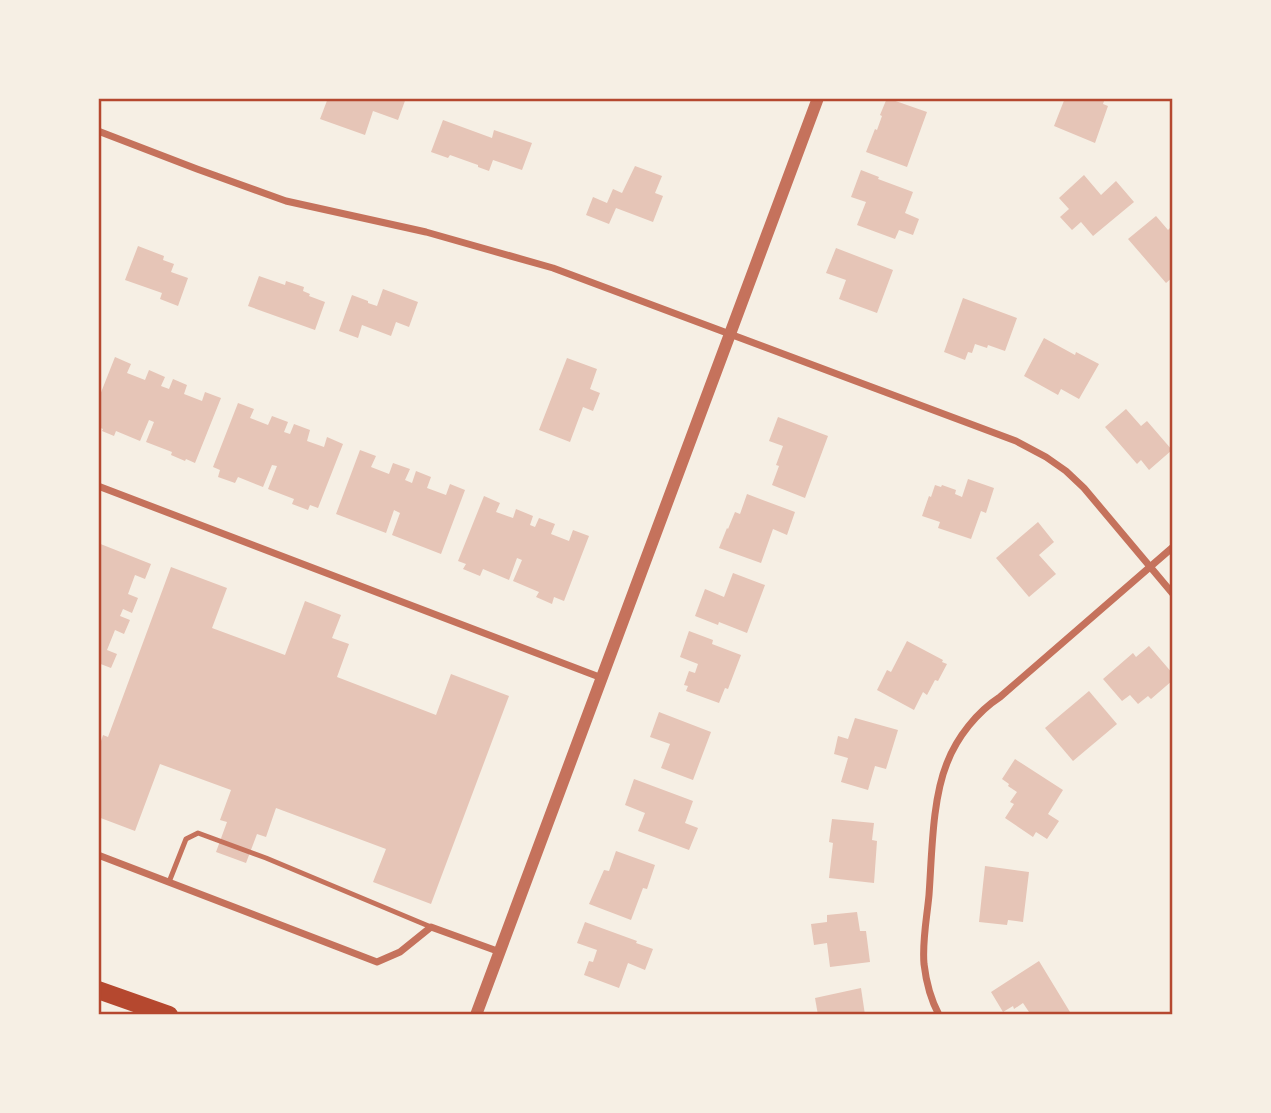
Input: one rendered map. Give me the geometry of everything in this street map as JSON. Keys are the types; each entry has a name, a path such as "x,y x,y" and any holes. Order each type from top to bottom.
{"main road":[{"path":"98,990 169,1015"}],"street":[{"path":"476,1015 818,98"},
{"path":"98,131 286,201 426,232 553,268 1016,441 1066,471 1084,488 1173,594"},
{"path":"98,486 601,678"},
{"path":"939,1015 931,995 924,962 937,803 948,759 966,729 989,704 1173,547"},
{"path":"98,855 377,962 400,953 431,927 500,951"}],"lane":[{"path":"169,882 186,839 198,833 266,858 431,927"}],"building":[{"path":"328,98 406,98 398,120 373,111 365,135 320,119"},
{"path":"887,98 927,112 907,167 866,152 875,129 877,130"},
{"path":"1065,98 1105,98 1103,104 1108,106 1095,143 1054,126"},
{"path":"443,120 492,138 494,130 532,143 522,170 493,160 489,171 450,155 448,158 431,152"},
{"path":"635,166 662,176 655,193 663,196 653,222 616,208 609,224 586,215 593,197 607,203 613,189 622,193"},
{"path":"861,170 913,192 905,213 919,219 913,235 899,230 895,239 857,225 866,202 851,197"},
{"path":"1084,175 1101,195 1116,181 1134,202 1093,236 1081,222 1072,230 1060,217 1069,209 1059,198"},
{"path":"1156,216 1173,232 1173,277 1166,283 1128,239"},
{"path":"138,246 164,256 163,260 174,264 171,272 188,278 178,306 160,299 162,293 125,280"},
{"path":"836,248 893,270 877,313 839,299 846,280 826,273"},
{"path":"259,276 285,285 286,281 304,287 303,291 310,294 309,296 325,302 315,330 248,306"},
{"path":"383,289 418,302 409,327 396,322 391,336 362,325 358,338 339,331 352,295 377,306"},
{"path":"963,298 1017,318 1005,351 975,344 972,353 968,352 965,360 944,352"},
{"path":"1044,338 1075,355 1076,352 1099,364 1079,399 1061,389 1058,395 1024,376"},
{"path":"115,357 131,364 127,373 145,380 149,370 165,377 161,386 169,389 173,379 187,385 184,394 202,401 205,392 221,398 195,463 171,455 172,452 146,442 154,422 149,420 140,441 116,431 114,436 98,427 98,400"},
{"path":"567,358 597,369 590,389 600,393 593,411 583,407 570,442 539,430"},
{"path":"238,403 254,409 250,418 268,425 272,416 288,422 284,432 290,434 294,424 310,430 307,441 324,447 327,437 343,444 318,508 310,505 308,510 292,504 294,499 268,489 277,466 272,465 263,487 238,477 235,483 218,477 220,470 213,467"},
{"path":"1126,409 1141,426 1147,421 1172,450 1149,470 1141,460 1137,464 1105,427"},
{"path":"778,417 828,436 805,498 772,485 783,446 769,441"},
{"path":"360,450 376,456 371,467 389,474 393,463 410,469 405,480 412,483 416,471 431,477 427,488 446,495 450,484 465,490 441,554 392,535 400,513 394,510 386,533 336,514"},
{"path":"968,479 994,488 986,513 981,511 971,539 938,528 940,522 922,516 935,485 956,490 955,494 962,497"},
{"path":"747,494 795,512 787,535 773,529 761,563 719,548 735,512 740,514"},
{"path":"484,496 500,503 496,512 513,518 516,509 533,516 530,525 535,527 539,518 555,524 551,534 569,541 573,530 589,536 564,601 554,597 552,604 536,597 539,592 513,581 522,560 517,558 509,580 483,569 480,576 463,569 466,564 458,561"},
{"path":"1038,522 1054,542 1039,555 1056,574 1029,597 996,558"},
{"path":"98,543 151,564 145,579 135,575 128,594 138,598 132,613 123,609 120,616 130,620 124,634 115,630 107,650 117,654 111,668 98,663"},
{"path":"171,567 227,588 212,628 285,655 305,601 341,615 332,638 349,644 337,677 436,715 451,674 509,696 431,904 373,882 386,849 276,808 266,837 257,834 246,863 216,852 227,822 220,820 231,790 160,764 135,831 98,817 98,750 103,735 108,737"},
{"path":"733,573 765,585 747,633 695,616 705,589 724,597"},
{"path":"689,631 713,640 712,644 741,655 728,689 725,688 719,703 686,691 688,686 684,685 689,671 695,673 698,664 680,657"},
{"path":"907,641 947,664 927,695 923,692 914,710 877,690 887,670 891,672"},
{"path":"1149,646 1173,674 1173,680 1151,699 1148,696 1138,704 1130,695 1122,701 1103,679 1133,653 1136,657"},
{"path":"1089,691 1117,724 1073,761 1045,728"},
{"path":"659,712 711,732 693,780 661,768 670,744 650,737"},
{"path":"855,718 898,730 886,769 875,766 868,790 841,782 848,758 834,754 838,736 848,739"},
{"path":"1015,759 1063,790 1048,814 1059,821 1047,839 1036,832 1033,837 1005,818 1014,804 1010,802 1017,792 1002,779"},
{"path":"634,779 693,801 685,823 698,828 689,850 638,831 645,813 625,805"},
{"path":"832,819 874,823 872,840 877,841 874,883 829,878 833,843 829,842"},
{"path":"616,851 655,865 647,889 643,888 631,920 589,904 604,870 609,871"},
{"path":"985,866 1029,872 1023,922 1008,920 1007,925 979,922"},
{"path":"857,912 860,931 866,931 870,962 830,967 827,943 814,945 811,924 827,922 827,915"},
{"path":"585,922 653,949 645,970 628,963 619,988 584,975 597,950 577,943"},
{"path":"1039,961 1070,1012 1065,1015 1031,1015 1023,1003 1003,1012 991,992"},
{"path":"861,988 865,1015 818,1015 815,998"}]}
